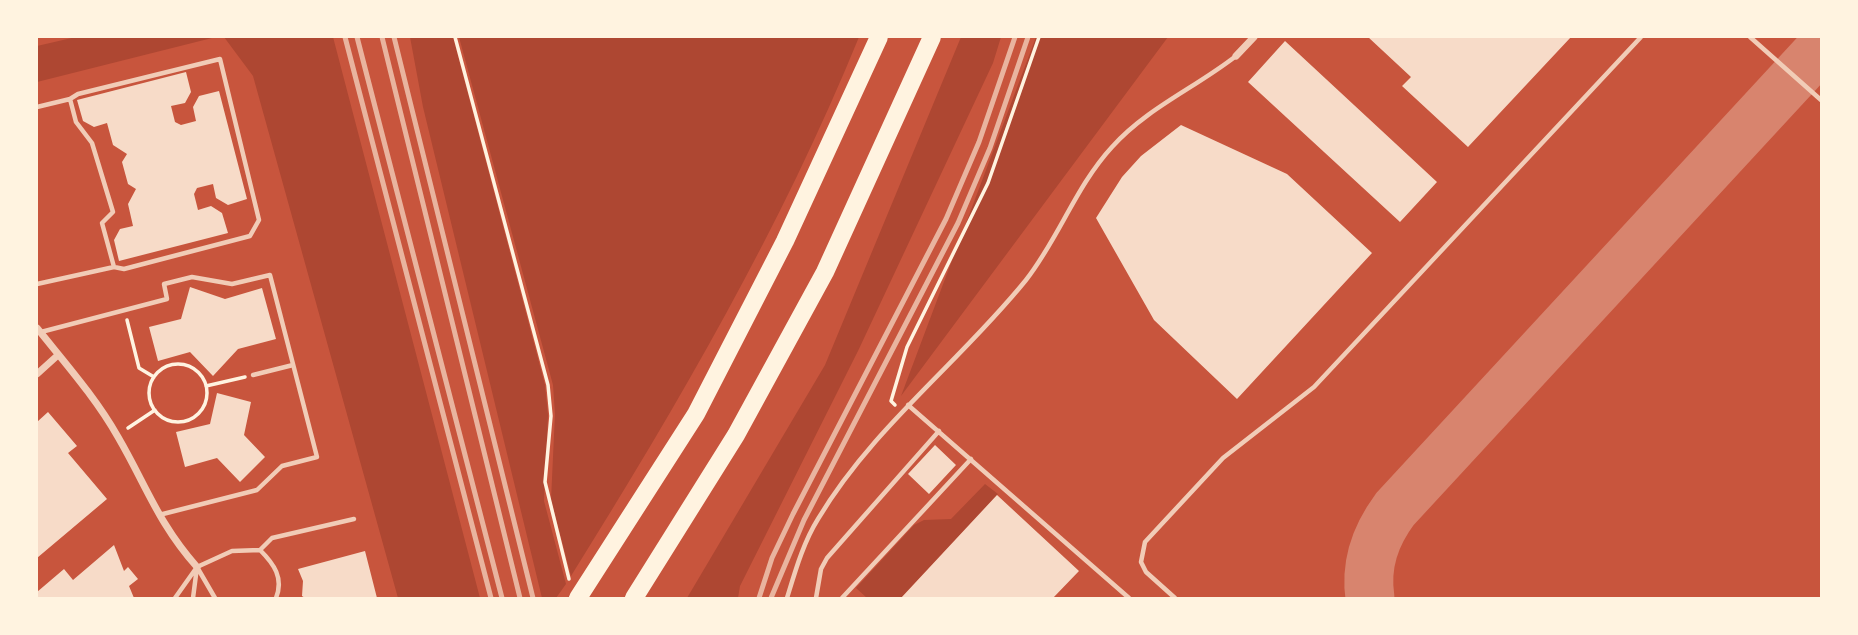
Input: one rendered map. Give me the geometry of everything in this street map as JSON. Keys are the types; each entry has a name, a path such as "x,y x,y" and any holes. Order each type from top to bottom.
{"highway":[{"path":"574,592 605,559 696,414 785,241 879,37"},
{"path":"634,598 736,435 825,272 932,37"}],"street":[{"path":"1236,56 1254,37"},
{"path":"39,330 117,435 158,516 197,567"},
{"path":"37,373 58,355"}],"lane":[{"path":"1175,598 1146,572 1141,562 1145,542 1223,458 1314,387 1642,37"},
{"path":"1750,37 1821,100"},
{"path":"788,598 797,564 816,521 848,472 1027,279 1055,237 1084,183 1112,147 1142,119 1236,56"},
{"path":"37,107 70,99 78,94 220,59 259,220 250,236 124,270 114,267 37,284"},
{"path":"70,99 76,122 92,143 113,212 102,223 114,267"},
{"path":"39,330 167,299 164,284 183,279 192,277 232,284 270,275 317,457 282,466 257,490 158,516"},
{"path":"253,375 293,365"},
{"path":"908,405 1129,598"},
{"path":"816,598 827,558 939,431"},
{"path":"842,598 971,459"},
{"path":"175,598 197,567 232,551 260,550 272,538 354,519"},
{"path":"260,550 278,573 280,583 276,598"},
{"path":"193,598 197,567"},
{"path":"197,567 215,598"}],"path":[{"path":"455,37 548,386 551,416 545,482 574,592"},
{"path":"902,411 891,401 906,347 988,183 1039,37"},
{"path":"124,311 139,368 155,377"},
{"path":"183,365 198,372 206,386 205,404 201,411 186,421 169,421 155,410 149,394 155,377 167,367 183,365"},
{"path":"206,386 253,375"},
{"path":"117,435 155,410"}],"shaded area":[{"path":"76,37 216,37 37,82 37,46"},
{"path":"224,37 333,37 480,598 398,598 253,76"},
{"path":"410,37 453,37 545,385 548,415 544,501 566,584 556,598 542,598 423,107"},
{"path":"459,37 859,37 797,177 763,245 651,445 571,576 551,500 555,414 553,385"},
{"path":"961,37 1001,37 993,63 858,351 740,586 738,598 687,598 825,365"},
{"path":"1036,37 1168,37 901,396"},
{"path":"985,484 998,494 901,598 867,598 856,588 914,525 924,520 951,519"}],"building":[{"path":"1368,37 1571,37 1468,147 1402,86 1411,77"},
{"path":"1285,41 1437,182 1400,222 1248,82"},
{"path":"186,72 191,92 185,103 171,106 175,122 181,125 196,121 193,107 199,96 219,91 247,199 228,205 216,198 213,184 197,188 194,194 198,210 211,206 222,213 228,233 119,261 114,240 120,229 133,226 128,204 136,189 128,184 122,162 127,154 113,145 107,123 94,127 83,121 77,100"},
{"path":"1181,125 1287,174 1372,253 1237,399 1154,320 1096,218 1122,177 1141,156"},
{"path":"190,287 225,299 262,288 276,339 238,349 213,376 190,352 158,361 149,327 181,319"},
{"path":"217,393 251,402 244,435 265,457 240,482 217,458 185,467 176,432 210,424"},
{"path":"48,412 77,446 68,453 107,499 37,558 37,422"},
{"path":"935,445 956,465 929,494 908,474"},
{"path":"997,495 1079,571 1053,598 901,598"},
{"path":"114,545 124,571 128,567 138,579 129,586 134,598 37,598 37,592 64,569 73,580"},
{"path":"365,551 377,598 302,596 303,581 298,569"}],"taxiway":[{"path":"1370,598 1369,574 1373,551 1395,509 1821,48"}],"railway":[{"path":"345,37 491,598"},
{"path":"357,37 502,598"},
{"path":"382,37 520,598"},
{"path":"394,37 533,598"},
{"path":"759,598 772,558 793,514 946,219 979,142 1015,37"},
{"path":"771,598 804,520 958,223 990,148 1028,37"}]}
